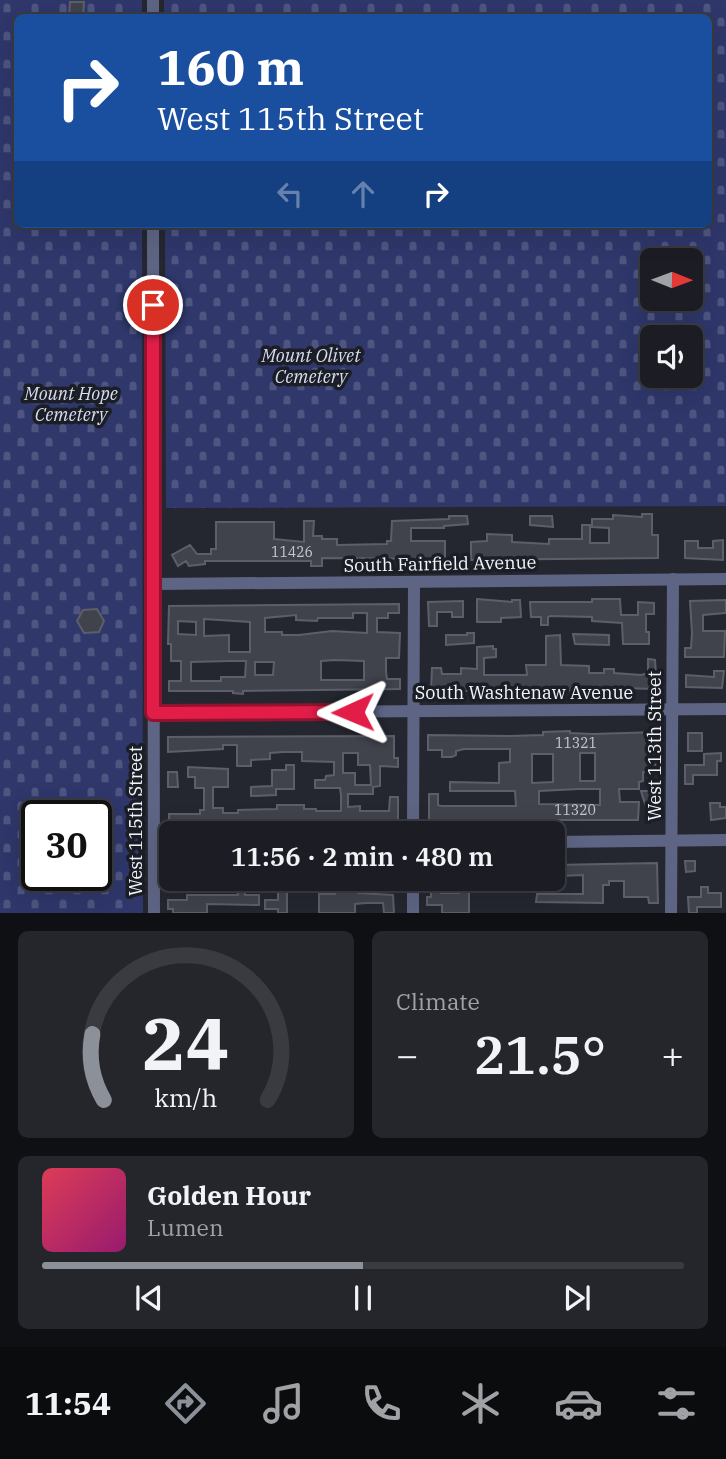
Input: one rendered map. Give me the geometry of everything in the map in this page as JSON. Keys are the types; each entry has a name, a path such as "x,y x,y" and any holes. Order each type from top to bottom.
{"street":[{"name":"West 115th Street","path":"153,228 154,913"},
{"name":"West 113th Street","path":"671,913 673,579"},
{"name":"South Fairfield Avenue","path":"153,584 726,579"},
{"path":"414,582 414,821"},
{"name":"South Washtenaw Avenue","path":"153,713 726,709"},
{"path":"565,842 726,840"},
{"path":"154,845 159,845"},
{"path":"413,891 413,913"}],"green space":[{"name":"Mount Hope Cemetery","path":"0,0 142,0 142,14 14,14 14,228 142,228 143,913 0,913"},
{"name":"Mount Olivet Cemetery","path":"164,0 726,0 726,506 166,508 165,228 712,228 712,14 164,14"}],"building":[{"path":"70,2 84,2 83,14 69,14"},
{"path":"642,514 652,514 652,535 658,535 658,558 471,560 471,542 487,541 487,534 512,535 512,542 549,544 549,539 582,539 582,525 590,525 590,543 609,543 609,528 592,527 592,519 613,519 613,515 642,517"},
{"path":"449,516 467,516 468,524 444,528 411,528 411,541 445,541 445,559 322,558 322,566 311,566 311,561 205,561 205,564 189,566 186,561 178,566 172,555 190,545 197,554 211,554 211,549 216,549 216,522 274,522 274,539 304,542 304,521 314,521 313,536 337,539 337,545 387,544 387,541 391,541 392,521 449,519"},
{"path":"530,516 552,516 553,527 530,525"},
{"path":"723,540 723,560 685,558 685,541 698,541 698,548 713,548 713,541"},
{"path":"477,599 512,602 520,600 521,617 501,618 501,622 477,622"},
{"path":"592,599 620,599 621,615 638,615 638,602 654,603 654,614 646,614 649,644 623,644 622,623 592,621 592,617 550,616 548,625 541,625 541,617 531,617 530,602 592,602"},
{"path":"726,600 726,613 703,615 703,631 725,631 724,657 685,657 685,648 691,648 690,601"},
{"path":"463,601 463,617 452,617 452,612 437,612 437,626 429,626 428,602"},
{"path":"399,604 399,613 388,613 388,618 377,618 377,632 400,633 399,658 386,658 386,672 387,679 400,679 400,689 243,691 243,694 233,691 169,691 169,681 181,681 181,661 171,661 171,644 168,644 169,606","holes":["353,613 367,613 367,633 332,631 282,635 282,632 265,632 265,618 296,615 296,620 353,618","204,619 250,622 250,652 229,652 229,635 204,636","178,621 196,622 196,635 178,634","246,661 245,677 221,677 221,681 191,681 191,662","321,661 364,661 364,680 321,680","255,662 274,662 273,675 255,675"]},
{"path":"97,609 104,621 99,632 84,633 77,621 83,610"},
{"path":"474,633 474,643 446,645 446,635"},
{"path":"573,634 609,635 609,645 575,644"},
{"path":"560,635 561,665 589,666 589,673 604,673 604,669 614,669 614,673 641,675 648,673 648,659 655,660 657,689 601,688 601,692 523,690 523,693 431,691 432,668 441,668 442,674 461,674 461,668 477,669 477,647 493,646 493,649 496,649 496,657 484,658 484,675 527,675 526,665 546,665 546,636"},
{"path":"714,671 724,671 722,688 686,687 686,675 714,677"},
{"path":"543,732 657,732 655,772 643,772 639,789 619,789 620,802 639,802 638,820 429,820 429,794 438,794 438,805 441,806 516,806 515,791 450,791 450,782 499,783 499,763 510,762 510,749 464,749 456,751 456,755 452,757 442,757 442,750 428,750 428,735 510,736 543,735","holes":["580,753 595,753 595,781 580,781","532,754 553,754 553,782 532,783","600,789 600,805 539,804 539,791"]},
{"path":"688,733 702,733 702,751 688,751"},
{"path":"394,736 394,758 398,758 398,767 380,766 380,786 373,787 373,794 348,794 348,807 360,806 360,811 389,811 390,797 398,797 398,821 169,821 169,814 200,814 200,810 204,810 204,788 195,788 195,777 188,777 188,767 228,769 228,787 213,787 213,808 223,808 223,813 277,809 277,805 304,805 304,809 316,811 341,811 341,795 340,788 315,788 315,780 325,780 326,776 334,775 334,762 302,761 302,752 270,753 270,759 251,760 251,766 237,766 237,745 223,745 223,749 168,752 168,737","holes":["343,753 358,753 358,765 370,765 371,785 355,785 355,773 343,773"]},
{"path":"721,753 721,761 717,761 717,775 693,775 693,784 685,784 685,765 704,765 704,754"},
{"path":"286,765 294,765 294,789 276,789 276,795 251,796 251,787 272,786 272,770 286,770"},
{"path":"168,772 177,772 178,787 168,787"},
{"path":"641,791 657,791 657,820 650,820"},
{"path":"710,803 720,803 720,807 726,807 726,818 711,820"},
{"path":"685,861 695,861 695,871 686,872"},
{"path":"657,863 658,903 649,903 648,897 624,897 624,881 609,881 609,885 603,885 603,903 536,902 537,894 583,894 583,875 565,876 565,865"},
{"path":"701,887 708,887 708,893 721,893 721,907 697,907 697,913 689,913 688,897 701,897"},
{"path":"238,891 245,891 245,895 259,895 259,905 207,904 207,913 173,913 173,909 168,909 168,900 187,900 187,895 238,895"},
{"path":"278,891 287,891 287,913 278,913 278,909 265,909 265,900 278,900"},
{"path":"335,891 358,891 393,895 394,913 384,913 383,903 366,903 355,904 355,913 319,913 319,894 335,894"},
{"path":"431,891 469,891 469,913 442,913 442,905 427,905 427,897 431,897"}],"route":[{"path":"153,305 153,713 353,712"}]}
